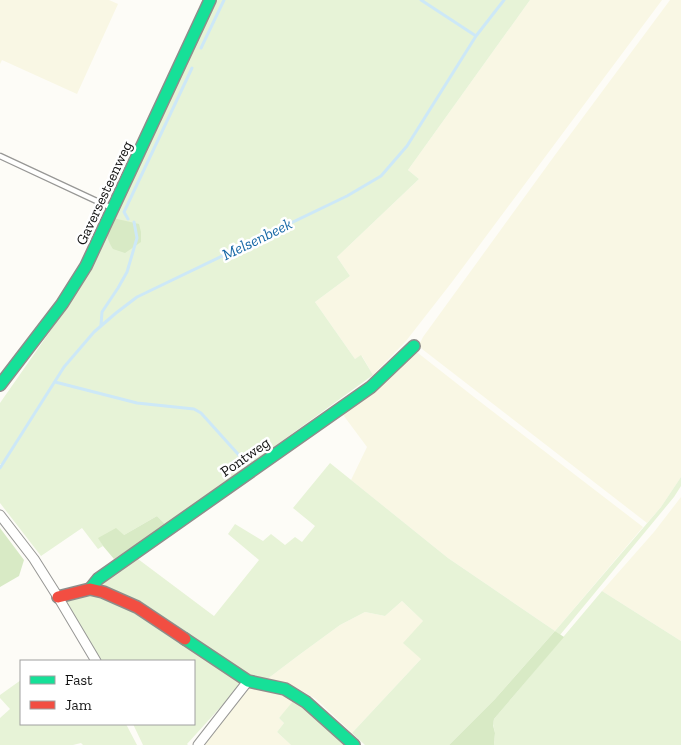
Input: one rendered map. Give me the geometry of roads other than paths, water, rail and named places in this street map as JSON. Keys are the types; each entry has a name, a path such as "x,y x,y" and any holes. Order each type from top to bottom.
{"street":[{"name":"Gaversesteenweg","path":"0,385 46,326 86,266 210,0"},
{"name":"Pontweg","path":"58,597 90,589 98,579 371,387 414,346"},
{"path":"0,515 34,559 95,660"},
{"path":"90,589 103,592 137,607 248,680 285,689 306,702 354,745"},
{"path":"198,745 248,680"}],"lane":[{"path":"0,156 113,208"}],"waterway":[{"path":"201,48 224,0"},
{"path":"421,0 476,36"},
{"name":"Melsenbeek","path":"0,468 64,367 94,332 116,313 137,297 347,196 381,176 407,146 476,36 504,0"},
{"path":"128,219 124,212 192,68"},
{"path":"101,325 102,312 127,272 137,238 134,222"},
{"path":"55,382 137,403 194,409 201,413 246,463"}]}
